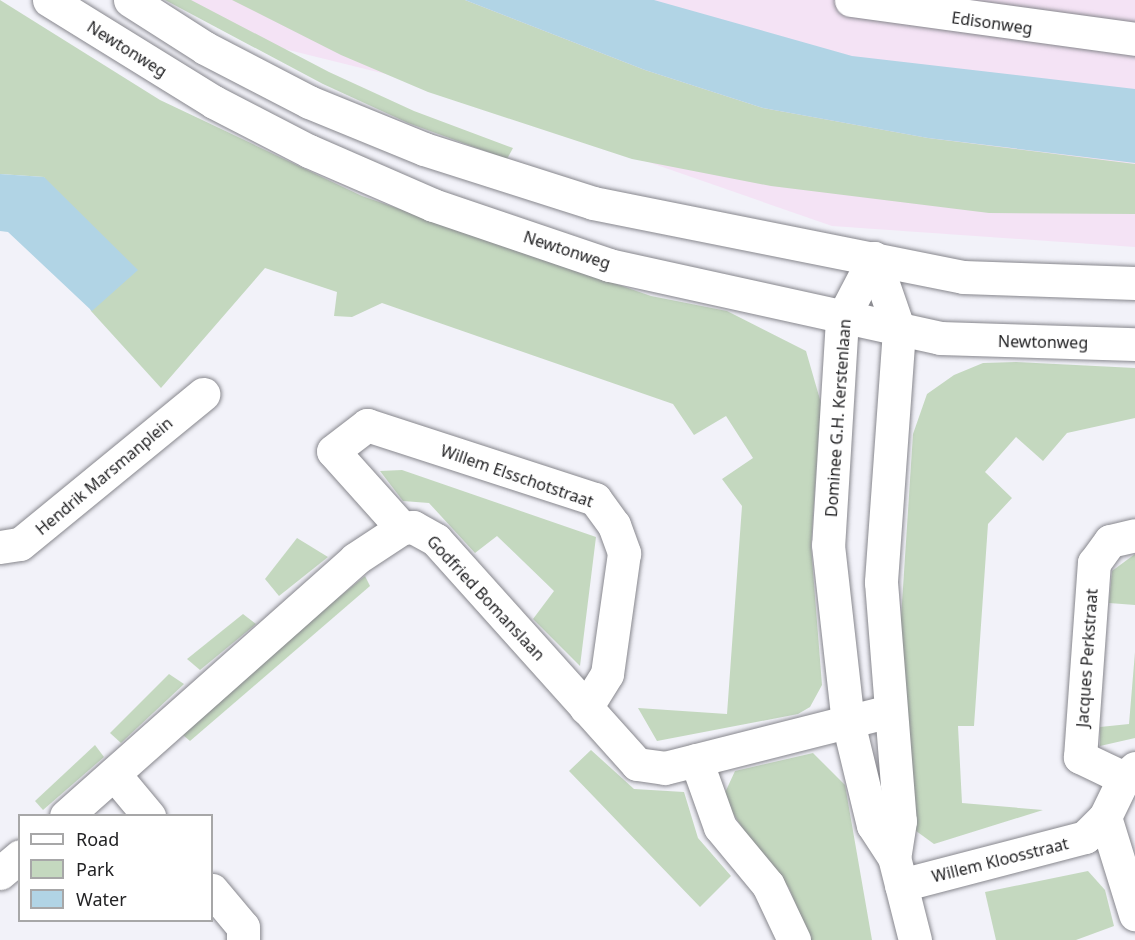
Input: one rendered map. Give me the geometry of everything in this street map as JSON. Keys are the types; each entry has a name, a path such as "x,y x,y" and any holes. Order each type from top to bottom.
{"street":[{"name":"Newtonweg","path":"49,0 214,102 309,151 433,205 609,265 842,320 899,330 997,341 1135,344"},
{"path":"130,0 206,48 309,102 424,149 593,203 963,277 1135,283"},
{"name":"Edisonweg","path":"851,0 1135,39"},
{"name":"Dominee G.H. Kerstenlaan","path":"874,258 842,320 828,545 848,722 873,825 898,871 915,940"},
{"name":"Dominee G.H. Kerstenlaan","path":"874,258 899,330 881,582 900,821 898,871"},
{"name":"Hendrik Marsmanplein","path":"0,547 20,544 203,394"},
{"name":"Willem Elsschotstraat","path":"402,528 333,451 367,425 595,499 614,525 624,553 607,674 586,708"},
{"name":"Godfried Bomanslaan","path":"402,528 413,527 436,540 637,764 665,768 890,711"},
{"path":"68,814 355,559 402,528"},
{"name":"Jacques Perkstraat","path":"1129,773 1080,757 1094,563 1110,541 1135,535"},
{"path":"696,760 720,827 768,885 794,940"},
{"name":"Willem Kloosstraat","path":"898,871 1054,848 1085,837 1105,817 1129,773"},
{"path":"114,774 147,814"},
{"path":"1105,817 1135,914"},
{"path":"0,873 18,858"},
{"path":"213,891 243,927 243,940"}],"shaded area":[{"path":"183,0 1135,0 1135,247 832,226 418,82 244,39"}],"green space":[{"path":"0,0 160,100 362,196 651,296 727,311 806,351 821,403 811,546 822,685 810,707 798,714 657,741 638,708 727,714 742,506 722,479 753,458 726,416 694,435 673,404 382,303 352,317 334,316 337,292 265,268 161,388 91,311 44,177 0,174"},
{"path":"165,0 191,0 329,72 414,111 513,148 507,159 408,123 323,84"},
{"path":"232,0 465,0 645,70 763,108 928,138 1135,164 1135,214 989,213 771,186 632,159 428,92 341,55"},
{"path":"1016,362 1135,368 1135,418 1067,433 1043,461 1016,437 985,472 1012,498 988,524 974,726 958,726 962,803 1043,810 934,844 912,828 899,649 913,434 927,394 954,375 983,363"},
{"path":"402,470 596,537 580,666 533,619 554,591 497,536 475,553 429,503 403,501 380,471"},
{"path":"297,538 328,557 279,596 265,579"},
{"path":"1135,554 1135,605 1109,603 1112,571"},
{"path":"365,576 370,586 190,741 176,729"},
{"path":"243,614 256,624 200,670 187,659"},
{"path":"1135,652 1135,738 1100,746 1100,727 1129,724"},
{"path":"169,674 184,684 121,743 110,733"},
{"path":"95,745 104,757 43,810 35,801"},
{"path":"591,750 634,789 684,792 698,838 731,876 700,907 569,771"},
{"path":"813,753 845,785 872,940 810,940 789,888 751,842 723,797 735,771"},
{"path":"1088,871 1105,890 1114,926 1076,940 996,940 985,892"}],"water":[{"path":"465,0 654,0 852,56 1135,89 1135,163 928,138 763,108 645,70"},
{"path":"0,174 44,177 138,270 92,311 8,232 0,231"}]}
